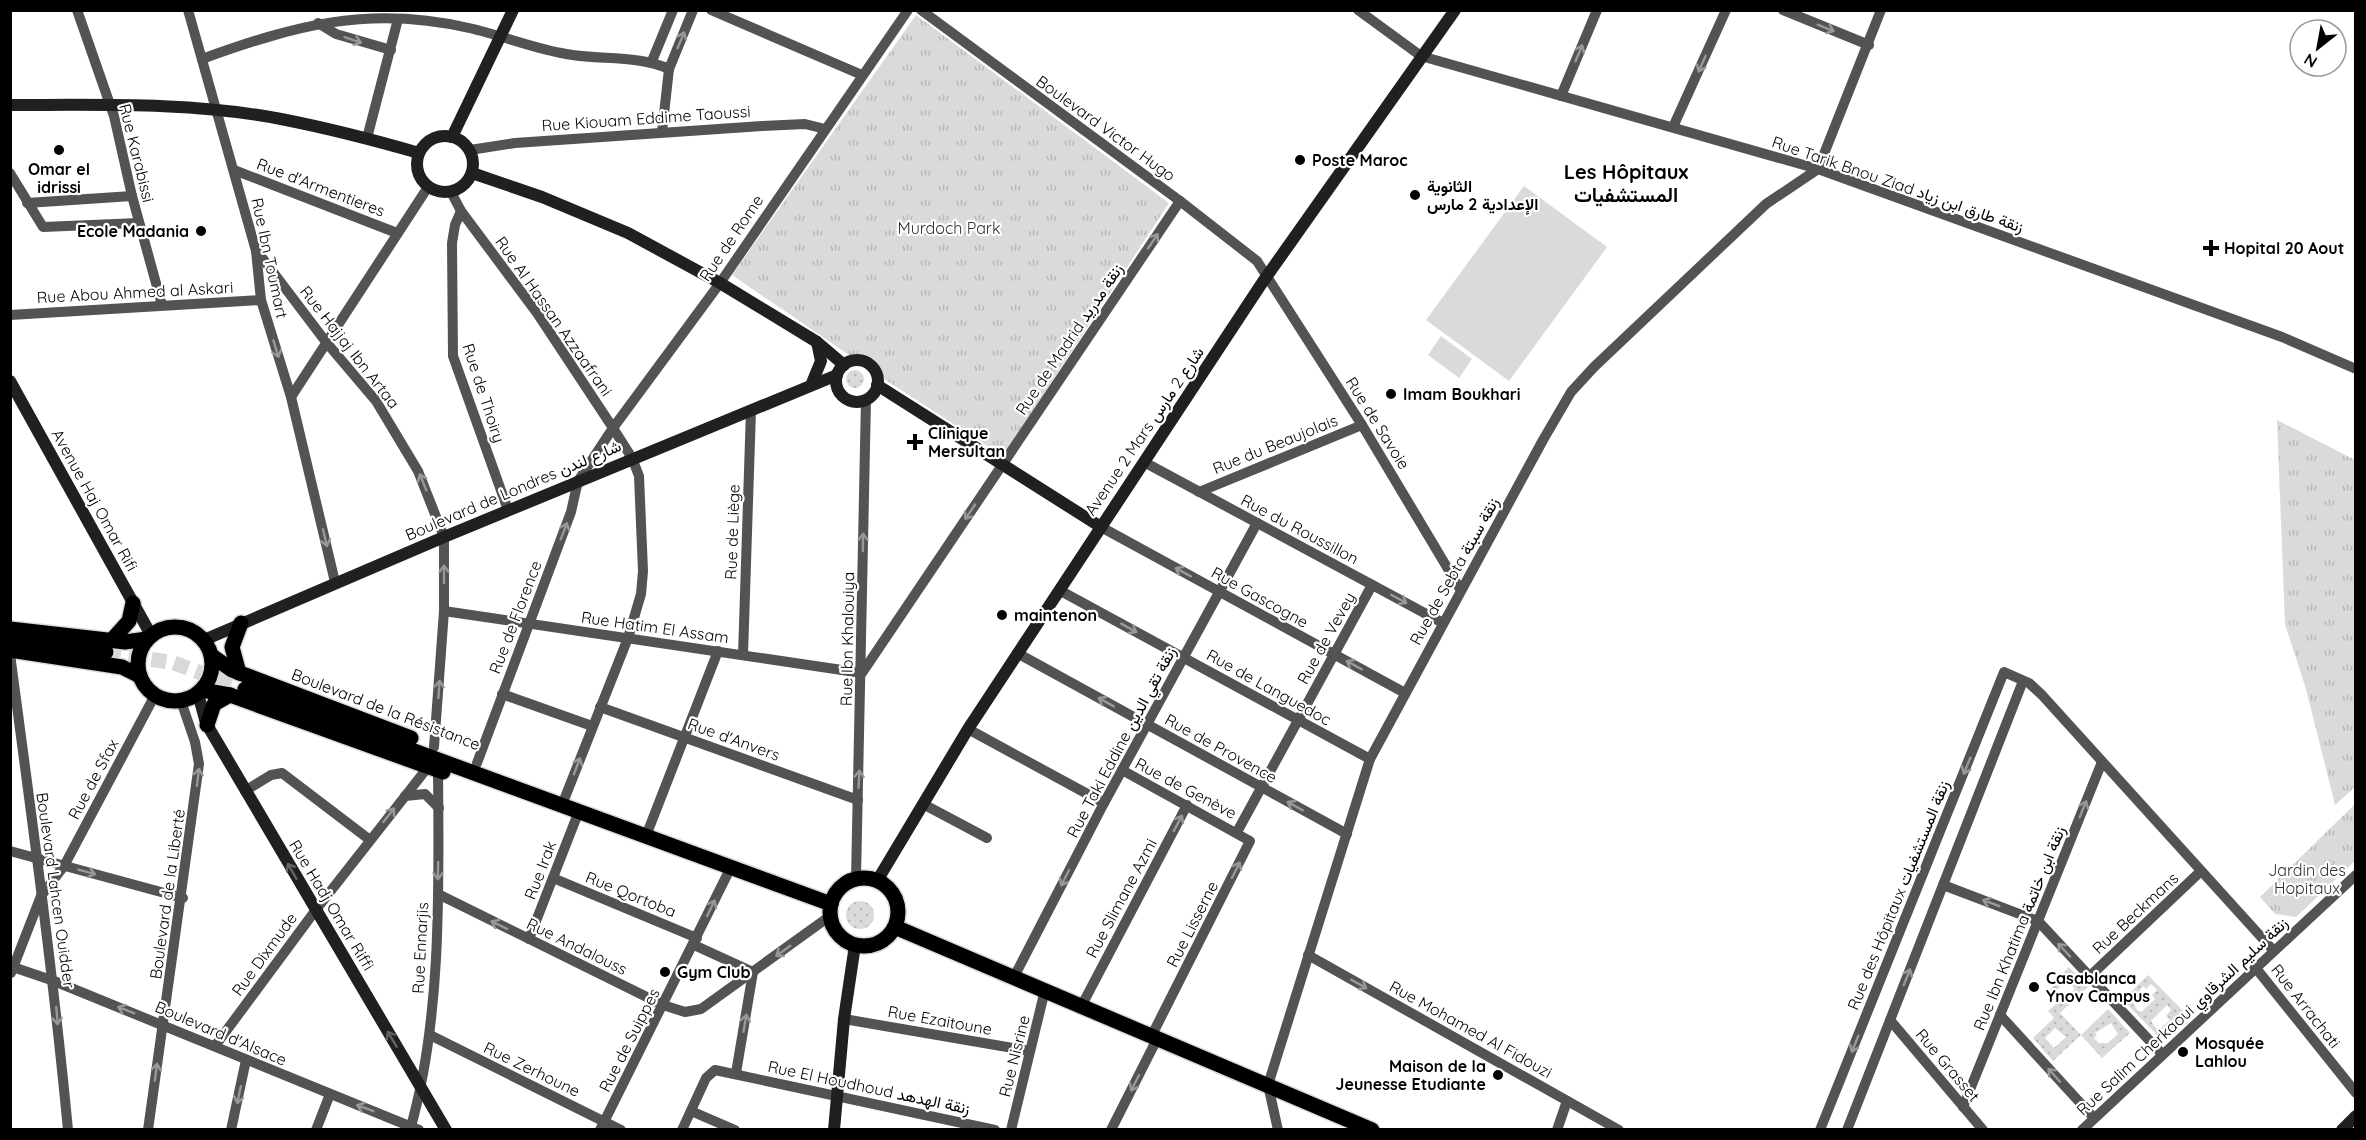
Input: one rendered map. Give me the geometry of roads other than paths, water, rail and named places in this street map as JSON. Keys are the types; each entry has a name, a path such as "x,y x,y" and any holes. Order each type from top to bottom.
{"main road":[{"path":"109,647 129,621 133,603"},
{"path":"239,673 232,647 241,624"},
{"path":"10,639 109,647 149,637 163,628 176,626 189,629 204,640 212,656 211,675 200,692 181,701 167,700 155,695 140,676 122,667 10,652"},
{"path":"10,628 109,647"},
{"path":"140,676 139,654 149,637"},
{"name":"Boulevard de la Résistance","path":"212,656 239,673 535,785 544,798 731,867 830,910"},
{"path":"245,689 544,798"},
{"name":"Boulevard de la Résistance","path":"200,692 230,695 529,804 544,798"},
{"path":"207,725 214,704 230,695"},
{"path":"856,879 877,881 888,889 896,902 898,913 895,927 881,942 870,946 855,945 838,934 830,910 840,888 856,879"},
{"path":"895,927 1372,1130"}],"street":[{"name":"Rue Karabissi","path":"77,10 110,105 162,305"},
{"name":"Rue Ibn Toumart","path":"188,10 256,251 261,300 291,397 335,582"},
{"path":"452,137 513,10"},
{"path":"652,61 673,10"},
{"path":"662,132 669,69 693,10"},
{"path":"711,10 862,75"},
{"name":"Rue de Rome","path":"578,482 614,428 720,283 908,10"},
{"name":"Boulevard Victor Hugo","path":"921,10 1180,201 1257,261 1268,274"},
{"name":"Rue Tarik Bnou Ziad زنقة طارق ابن زياد","path":"1358,10 1422,56 1818,169 2271,333 2355,369"},
{"name":"Avenue 2 Mars شارع 2 مارس","path":"877,881 968,729 1268,274 1455,10"},
{"path":"1561,96 1597,10"},
{"path":"1673,127 1726,10"},
{"path":"1783,10 1869,45"},
{"path":"1818,169 1881,10"},
{"path":"202,60 261,38 318,23 373,18 438,23 564,54 652,61 669,69"},
{"path":"367,138 398,19"},
{"path":"318,23 336,34 391,50"},
{"path":"10,105 110,105 216,110 280,119 367,138 419,153"},
{"name":"Rue Kiouam Eddime Taoussi","path":"470,150 515,143 662,132 806,124 825,129"},
{"path":"452,137 463,142 470,150 473,161 472,173 466,183 451,192 439,192 428,187 418,171 419,153 434,138 452,137"},
{"name":"Rue de Sebta زنقة سبتة","path":"1268,1085 1370,759 1460,590 1544,440 1580,381 1766,204 1818,169"},
{"name":"Rue d'Armentieres","path":"234,170 397,233"},
{"path":"10,173 43,227 140,223"},
{"path":"472,173 542,197 628,233 720,283 817,342 840,370"},
{"path":"291,397 428,187"},
{"name":"Rue Al Hassan Azzaafrani","path":"451,192 461,211 537,313 614,428 632,458 640,485 643,571 641,594 628,638 562,805"},
{"path":"27,203 132,196"},
{"name":"Rue de Madrid زنقة مدريد","path":"862,673 1180,201"},
{"name":"Rue de Thoiry","path":"461,211 453,232 453,356 508,510"},
{"name":"Rue Hajjaj Ibn Artaa","path":"256,251 326,342 376,401 418,471 444,537 444,611 434,747"},
{"name":"Rue de Savoie","path":"1268,274 1362,425 1460,590"},
{"name":"Rue Abou Ahmed al Askari","path":"10,315 261,300"},
{"path":"812,383 821,361 817,342"},
{"path":"854,360 867,363 876,373 877,385 872,395 855,402 845,398 837,387 840,370 854,360"},
{"name":"Boulevard de Londres شارع لندن","path":"204,640 335,582 751,410 840,370"},
{"name":"Avenue Haj Omar Rifi","path":"10,381 133,603 149,637"},
{"path":"877,385 1101,527"},
{"name":"Rue Ibn Khalouiya","path":"856,879 866,399"},
{"name":"Rue de Liège","path":"743,655 751,410"},
{"name":"Rue du Beaujolais","path":"1199,492 1362,425"},
{"name":"Rue du Roussillon","path":"1144,462 1443,623"},
{"name":"Rue de Florence","path":"477,763 571,512 578,482"},
{"name":"Rue Taki Eddine زنقة تقي الدين","path":"1014,977 1104,803 1257,523"},
{"name":"Rue Gascogne","path":"1101,527 1405,693"},
{"name":"Rue de Vevey","path":"1237,832 1372,585"},
{"name":"Rue de Languedoc","path":"1059,590 1370,759"},
{"name":"Rue Hatim El Assam","path":"444,611 862,673"},
{"path":"646,836 718,651"},
{"name":"Boulevard Lahcen Ouidder","path":"10,652 35,858 54,981 68,1130"},
{"name":"Rue de Provence","path":"1017,653 1347,834"},
{"name":"Rue des Hôpitaux زنقة المستشفيات","path":"1820,1130 2004,672 2023,681"},
{"path":"1847,1130 2023,681 2042,695 2273,950"},
{"name":"Rue Hadj Omar Riffi","path":"200,692 207,725 446,1130"},
{"path":"502,694 592,726"},
{"name":"Rue de Sfax","path":"11,969 41,896 64,866 155,695"},
{"name":"Boulevard de la Liberté","path":"148,1130 183,898 199,764 195,742 181,701"},
{"name":"Rue d'Anvers","path":"600,706 858,800"},
{"path":"968,729 1104,803"},
{"path":"1981,730 2000,738"},
{"path":"10,740 22,742"},
{"name":"Rue Ibn Khatima زنقة ابن خاتمة","path":"1963,1107 2102,762"},
{"name":"Rue Dixmude","path":"215,1046 404,796 433,769"},
{"name":"Rue Ennarjis","path":"414,1128 430,1035 438,894 439,808 433,769"},
{"name":"Rue de Genève","path":"1122,770 1237,832"},
{"path":"245,791 272,775 282,773 370,840"},
{"path":"404,796 425,794 439,808"},
{"path":"922,804 987,838"},
{"name":"Rue Slimane Azmi","path":"1082,1005 1187,805"},
{"name":"Rue Irak","path":"530,939 579,812"},
{"name":"Rue Lisserne","path":"1155,1036 1250,843 1248,838 1237,832"},
{"path":"10,851 183,898"},
{"name":"Rue de Suippes","path":"602,1126 731,867"},
{"name":"Rue Beckmans","path":"2090,977 2201,872"},
{"name":"Rue Salim Cherkaoui زنقة سليم الشرقاوي","path":"2082,1129 2255,966 2355,876"},
{"name":"Rue Qortoba","path":"553,879 696,941 753,972"},
{"path":"1943,885 2038,921 2162,1054"},
{"name":"Rue Andalouss","path":"438,894 663,1005 685,1012 698,1011 753,972"},
{"path":"736,1073 753,972 830,910"},
{"path":"834,1130 844,1019 855,945"},
{"name":"Rue Mohamed Al Fidouzi","path":"1308,955 1567,1101 1602,1125 1619,1130"},
{"name":"Rue Arrachati","path":"2255,966 2355,1093"},
{"name":"Boulevard d'Alsace","path":"11,969 54,981 414,1128"},
{"name":"Rue Nisrine","path":"1011,1130 1045,990"},
{"path":"2000,1016 2094,1118"},
{"name":"Rue Ezaitoune","path":"844,1019 1030,1051"},
{"name":"Rue Grasset","path":"1890,1020 1983,1130"},
{"name":"Rue Zerhoune","path":"430,1035 602,1126 621,1130"},
{"path":"1111,1130 1155,1036"},
{"path":"231,1130 246,1060"},
{"name":"Rue El Houdhoud زنقة الهدهد","path":"691,1111 711,1072 736,1073 995,1130"},
{"path":"1268,1085 1278,1130"},
{"path":"316,1130 330,1094"},
{"path":"1557,1130 1567,1101"},
{"path":"682,1130 691,1111 735,1130"},
{"path":"2342,1130 2355,1116"}],"tunnel":[{"path":"106,652 174,663 245,689"}],"place":[{"name":"Omar el idrissi","path":"59,150"},
{"name":"Poste Maroc","path":"1300,160"},
{"name":"الثانوية الإعدادية 2 مارس","path":"1415,195"},
{"name":"Ecole Madania","path":"201,231"},
{"name":"Hopital 20 Aout","path":"2211,248"},
{"name":"Imam Boukhari","path":"1391,394"},
{"name":"Clinique Mersultan","path":"915,442"},
{"name":"maintenon","path":"1002,615"},
{"name":"Gym Club","path":"665,972"},
{"name":"Casablanca Ynov Campus","path":"2034,987"},
{"name":"Mosquée Lahlou","path":"2183,1052"},
{"name":"Maison de la Jeunesse Etudiante","path":"1498,1075"}],"district":[{"name":"Les Hôpitaux المستشفيات","path":"1626,184"}],"park label":[{"name":"Murdoch Park","path":"949,228"},
{"name":"Jardin des Hopitaux","path":"2307,879"}]}
